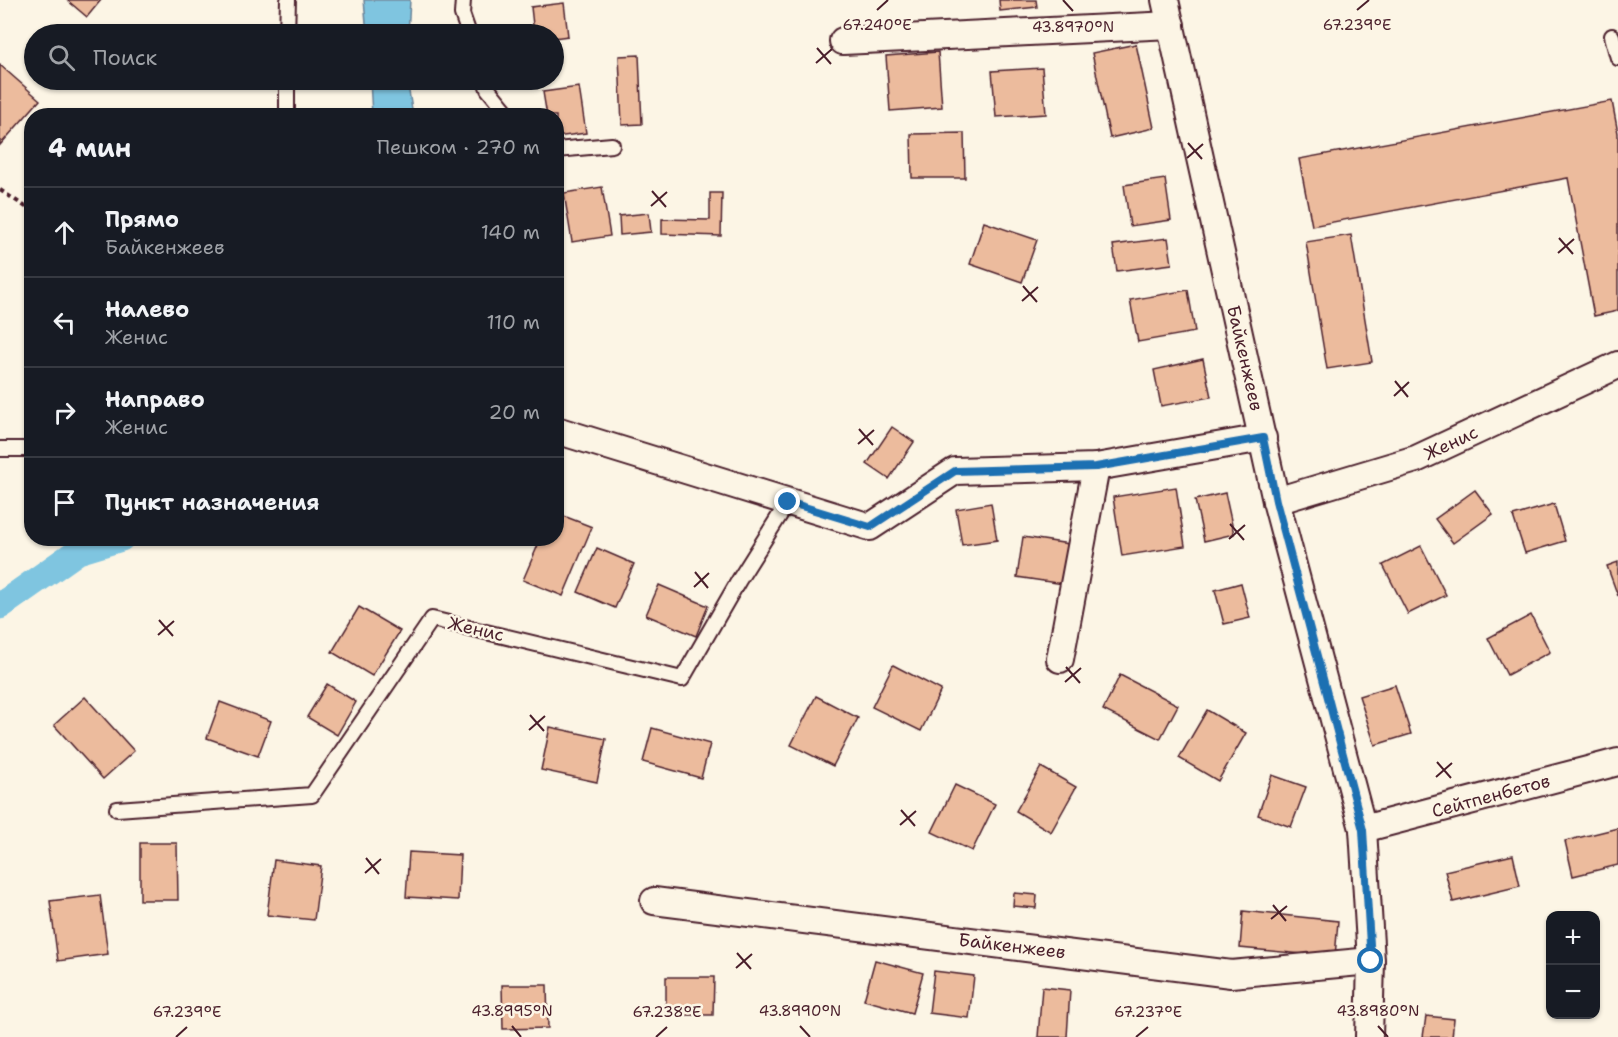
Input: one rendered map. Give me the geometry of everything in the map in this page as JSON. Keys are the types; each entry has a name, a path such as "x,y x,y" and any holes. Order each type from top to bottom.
{"street":[{"path":"843,41 1168,12"},
{"name":"Байкенжеев","path":"1168,12 1276,501 1363,830 1371,961 1369,1037"},
{"name":"Женис","path":"1276,501 1416,459 1618,365"},
{"path":"564,432 870,527 955,471 1096,467 1263,438"},
{"path":"1060,659 1096,467"},
{"name":"Сейтпенбетов","path":"1363,830 1618,762"},
{"name":"Байкенжеев","path":"654,901 1231,974 1371,961"}],"lane":[{"path":"288,0 288,24"},
{"path":"463,0 462,14 466,24"},
{"path":"1612,36 1618,58"},
{"path":"287,90 288,108"},
{"path":"489,90 503,108"},
{"path":"564,149 612,145"},
{"path":"0,449 24,449"},
{"name":"Женис","path":"117,809 312,795 432,619 682,679 739,580 788,502"}],"path":[{"path":"0,190 24,206"}],"water":[{"path":"364,0 410,0 409,24 366,24"},
{"path":"371,90 409,90 412,108 372,108"}],"building":[{"path":"67,0 101,0 87,17"},
{"path":"999,0 1036,0 1037,7 1000,11"},
{"path":"564,3 568,36 564,37 564,24 533,24 531,7"},
{"path":"1136,44 1154,128 1110,138 1092,53"},
{"path":"938,52 942,107 890,111 886,56"},
{"path":"639,55 642,124 622,125 619,56"},
{"path":"0,65 24,86 24,90 29,90 40,100 33,108 24,108 24,118 0,145"},
{"path":"1042,68 1046,114 996,117 992,71"},
{"path":"579,87 586,133 564,136 564,108 546,108 543,92"},
{"path":"1612,101 1618,133 1618,311 1594,316 1568,178 1312,226 1299,159"},
{"path":"964,133 965,178 912,178 911,134"},
{"path":"1165,179 1171,220 1130,226 1124,185"},
{"path":"602,187 610,236 572,242 564,193"},
{"path":"710,193 722,193 721,236 662,234 662,219 710,220"},
{"path":"649,213 651,232 620,235 619,216"},
{"path":"984,222 1037,240 1022,282 970,264"},
{"path":"1351,235 1372,362 1327,369 1306,242"},
{"path":"1168,238 1172,264 1117,271 1113,245"},
{"path":"1188,290 1195,332 1138,342 1130,300"},
{"path":"1203,359 1211,397 1161,406 1154,370"},
{"path":"892,427 914,442 889,479 867,464"},
{"path":"1176,487 1185,546 1122,556 1113,497"},
{"path":"1475,490 1493,514 1453,543 1435,519"},
{"path":"1225,493 1234,534 1204,541 1195,500"},
{"path":"991,503 997,540 962,545 956,509"},
{"path":"1554,504 1565,541 1525,553 1513,516"},
{"path":"564,516 592,527 563,596 523,580 538,546 564,546"},
{"path":"1023,537 1069,544 1063,584 1017,577"},
{"path":"1421,546 1446,595 1408,614 1383,565"},
{"path":"597,548 634,564 615,608 578,592"},
{"path":"1618,562 1618,596 1607,566"},
{"path":"1241,583 1250,618 1224,624 1215,590"},
{"path":"659,585 708,606 696,636 646,615"},
{"path":"359,607 400,631 372,676 332,652"},
{"path":"1531,615 1550,652 1507,675 1488,638"},
{"path":"893,665 941,690 921,731 872,707"},
{"path":"1120,675 1178,705 1160,739 1103,710"},
{"path":"327,684 356,702 337,735 307,717"},
{"path":"1395,685 1411,734 1375,745 1359,696"},
{"path":"816,696 858,718 833,766 791,745"},
{"path":"85,697 134,751 103,779 54,725"},
{"path":"220,702 271,721 258,756 207,738"},
{"path":"1207,710 1246,733 1218,781 1179,758"},
{"path":"550,727 606,739 597,782 541,770"},
{"path":"652,728 710,744 701,778 643,762"},
{"path":"1041,767 1076,787 1051,832 1016,811"},
{"path":"1272,775 1306,787 1291,827 1258,815"},
{"path":"955,785 995,804 972,851 932,832"},
{"path":"1618,828 1618,865 1573,876 1565,841"},
{"path":"140,843 177,843 178,900 140,900"},
{"path":"409,852 460,855 458,900 406,897"},
{"path":"1513,855 1520,886 1453,902 1445,871"},
{"path":"274,860 321,866 314,920 267,915"},
{"path":"1014,893 1037,895 1036,908 1013,906"},
{"path":"100,895 108,954 58,961 50,901"},
{"path":"1243,911 1338,921 1335,957 1240,948"},
{"path":"875,960 923,973 912,1013 864,1000"},
{"path":"934,971 974,976 969,1018 929,1013"},
{"path":"666,977 714,977 713,1015 666,1015"},
{"path":"502,985 547,985 548,1028 503,1029"},
{"path":"1042,987 1070,990 1067,1037 1038,1037"},
{"path":"1426,1016 1454,1019 1452,1037 1423,1037"}],"waterway":[{"path":"0,606 78,551 95,546"}],"route":[{"path":"788,502 870,527 955,471 1096,467 1263,438 1276,501 1363,830 1371,961"}]}
